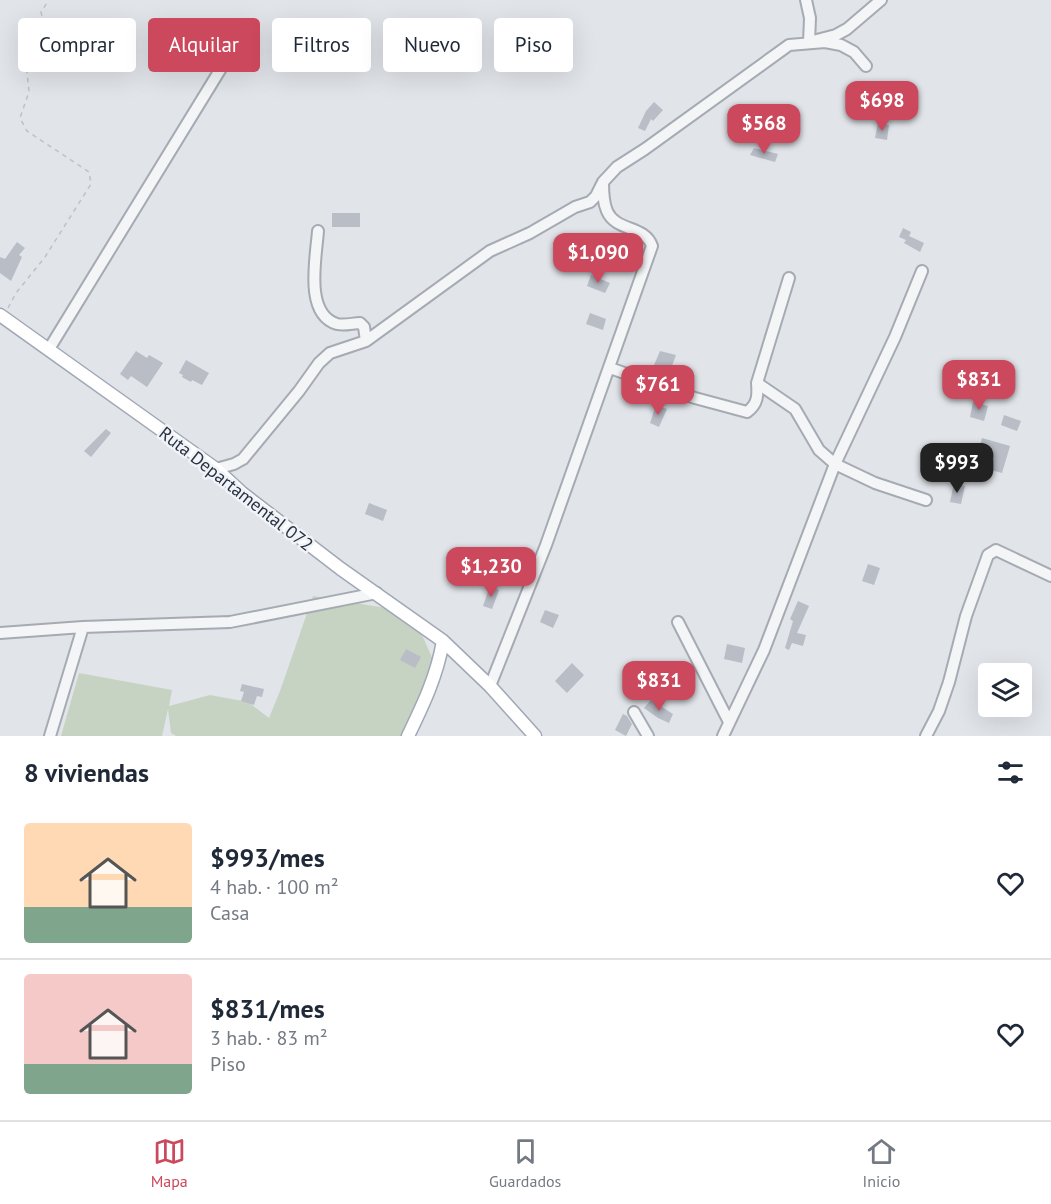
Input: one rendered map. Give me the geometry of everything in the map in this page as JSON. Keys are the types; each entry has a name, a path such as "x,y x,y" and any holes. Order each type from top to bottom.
{"main road":[{"name":"Ruta Departamental 072","path":"2,316 216,469 251,500 341,570 443,641 490,686 536,736"},
{"path":"408,736 439,666 443,641"}],"street":[{"path":"806,0 810,18 809,42"},
{"path":"216,469 243,459 319,363 330,353 366,340 469,269 490,251 530,233 575,207 590,202 603,182 617,167 789,45 836,35 847,29 880,0"},
{"path":"809,42 841,45 854,52 866,66"},
{"path":"49,349 218,72"},
{"path":"490,686 546,545 652,246 650,239 642,232 619,224 608,214 604,202 603,182"},
{"path":"318,231 315,293 320,312 335,324 360,323 364,327 366,340"},
{"path":"723,736 764,650 835,464 895,337 922,271"},
{"path":"610,368 695,398 747,412 754,407 758,399 757,383 789,278"},
{"path":"757,383 795,409 819,450 835,464 875,483 926,500"},
{"path":"926,736 950,682 966,616 988,555 996,550 1000,551 1051,576"},
{"path":"0,633 83,627 230,622 377,593"},
{"path":"678,622 729,722"},
{"path":"50,736 83,627"},
{"path":"634,712 648,736"}],"path":[{"path":"2,316 16,293 45,257 91,184 89,172 27,131 20,118 29,92 27,72 30,58 46,31 41,12 49,0"}],"green space":[{"path":"313,596 392,609 422,635 434,662 421,696 401,736 176,736 171,733 168,709 162,736 61,736 79,673 172,690 169,706 210,695 248,702 269,718"}],"building":[{"path":"654,102 663,110 653,121 651,119 645,131 638,128 646,111"},
{"path":"878,123 889,125 887,140 875,138"},
{"path":"754,148 778,154 775,162 750,155"},
{"path":"332,213 360,213 360,227 332,227"},
{"path":"903,228 911,232 909,236 924,243 920,252 904,243 906,240 899,237"},
{"path":"17,242 25,248 19,255 22,257 11,281 0,273 0,257 5,259"},
{"path":"591,275 610,283 605,293 587,286"},
{"path":"590,313 606,319 603,330 586,324"},
{"path":"136,351 147,358 149,355 163,363 147,387 131,376 128,380 120,374"},
{"path":"660,351 676,355 670,371 654,365"},
{"path":"186,360 209,373 202,385 192,380 191,382 179,373"},
{"path":"973,402 988,406 984,421 970,417"},
{"path":"656,405 667,409 659,427 650,423"},
{"path":"1004,415 1021,421 1017,431 1001,425"},
{"path":"106,429 111,433 91,457 84,451"},
{"path":"982,438 1010,446 1002,473 991,470 994,458 978,453"},
{"path":"954,483 965,486 961,504 950,502"},
{"path":"369,503 387,510 383,521 365,514"},
{"path":"868,564 880,568 874,585 862,581"},
{"path":"490,586 499,590 492,609 483,606"},
{"path":"798,601 809,606 797,633 806,635 803,646 792,643 789,650 785,648 793,621 790,619"},
{"path":"545,610 559,615 553,628 540,622"},
{"path":"727,644 745,648 742,663 724,659"},
{"path":"406,649 421,657 415,668 400,660"},
{"path":"572,663 584,675 567,693 555,681"},
{"path":"684,664 692,666 694,670 688,687 678,683"},
{"path":"242,684 264,689 262,697 257,696 254,705 241,701 244,692 240,691"},
{"path":"651,700 673,714 669,723 644,708"},
{"path":"623,714 632,724 626,736 615,730"}]}
